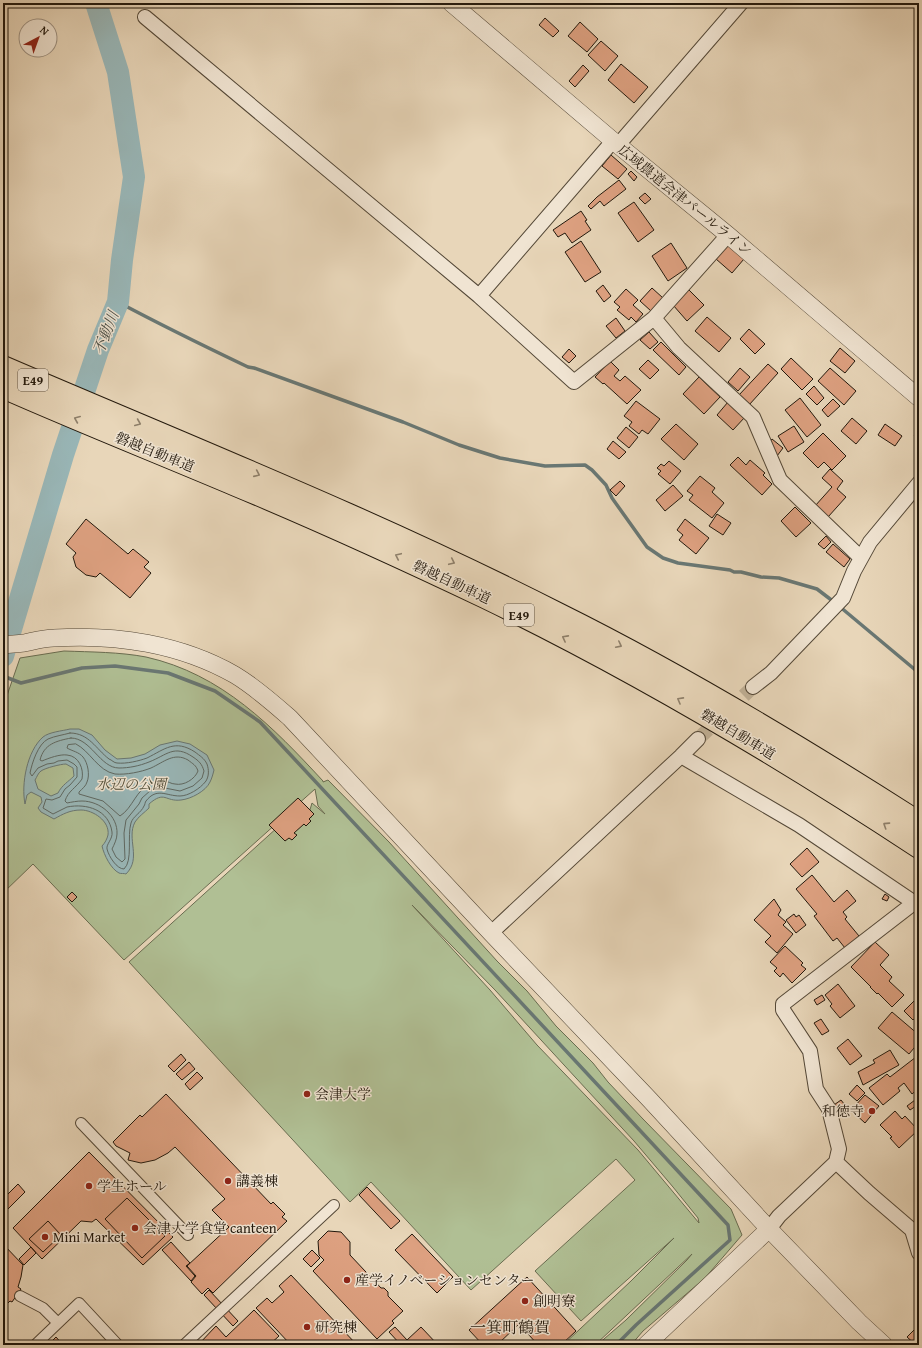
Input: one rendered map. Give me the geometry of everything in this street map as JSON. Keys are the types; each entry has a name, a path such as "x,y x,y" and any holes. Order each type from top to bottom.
{"highway":[{"name":"磐越自動車道","path":"3,367 60,402"},
{"name":"磐越自動車道","path":"3,387 60,402 99,418 245,469 394,535 559,614 631,651 805,751 919,823"},
{"name":"磐越自動車道","path":"99,418 238,485 386,551 486,598 623,668 711,717 794,767 919,847"}],"street":[{"name":"広域農道会津パールライン","path":"451,3 615,143 728,235 919,398"},
{"path":"479,296 741,3"},
{"path":"145,16 479,296 574,382 654,318 728,235"},
{"path":"654,318 679,348 753,417 780,480 861,558"},
{"path":"753,687 771,673 843,598 870,542 919,483"},
{"path":"3,645 52,638 78,637 147,642 200,658 236,676 253,687 290,718 650,1100 769,1229 859,1322 884,1345"},
{"path":"491,933 698,739"},
{"path":"646,1345 769,1229 779,1216 836,1162 840,1150 829,1109 816,1089 810,1051 783,1010 783,1004 918,903 799,825 681,756"},
{"path":"81,1123 188,1235"},
{"path":"836,1162 912,1230 919,1253"},
{"path":"184,1345 334,1205"},
{"path":"20,1296 43,1308 58,1323"},
{"path":"35,1345 79,1304 118,1345"}],"green space":[{"name":"水辺の公園","path":"64,651 116,653 146,657 173,665 199,676 222,689 244,705 285,741 323,782 328,780 389,842 497,961 527,991 556,1026 593,1063 608,1082 731,1209 742,1235 705,1278 643,1331 631,1345 597,1345 626,1320 692,1254 595,1345 563,1345 674,1238 581,1321 535,1271 635,1180 616,1159 471,1290 371,1182 350,1202 129,962 300,807 311,818 309,813 312,803 325,814 318,806 315,789 124,960 33,864 3,893 3,707 20,658","holes":["412,905 495,990 634,1141 698,1218 699,1223 638,1150 537,1045 490,990"]}],"water":[{"path":"70,729 79,729 92,735 105,750 117,759 131,758 145,754 160,745 177,741 190,744 207,755 214,770 208,785 194,796 181,800 162,797 149,804 149,808 136,820 133,828 133,862 131,868 126,874 116,871 104,853 102,846 107,838 108,830 104,821 100,817 86,810 77,810 54,819 41,812 38,808 42,802 41,797 31,792 27,795 25,804 24,787 26,768 37,743 46,735","holes":["64,764 73,768 74,776 58,793 51,796 38,789 35,780 41,771 49,767"]}],"building":[{"path":"545,18 559,31 553,37 539,25"},
{"path":"580,22 598,39 587,52 568,36"},
{"path":"601,41 618,56 605,71 588,55"},
{"path":"621,64 648,87 634,103 608,80"},
{"path":"583,65 589,71 575,87 569,81"},
{"path":"611,155 627,169 618,179 602,166"},
{"path":"631,171 637,177 634,181 628,174"},
{"path":"619,180 626,189 604,206 600,201 591,209 588,206 597,197"},
{"path":"645,193 651,199 645,204 639,198"},
{"path":"634,202 654,230 638,242 618,213"},
{"path":"581,211 591,230 572,243 565,233 558,237 553,230"},
{"path":"581,241 601,272 585,282 565,252"},
{"path":"671,243 687,268 668,281 652,256"},
{"path":"728,245 744,259 732,273 716,259"},
{"path":"603,285 611,296 604,302 596,291"},
{"path":"652,288 663,298 651,311 640,301"},
{"path":"626,289 638,300 633,305 643,314 636,322 631,317 629,320 617,310 620,307 614,302"},
{"path":"689,290 704,305 687,321 673,305"},
{"path":"707,317 731,338 719,352 695,331"},
{"path":"616,318 625,331 616,338 606,326"},
{"path":"749,329 765,344 755,354 740,339"},
{"path":"649,332 658,342 650,349 640,340"},
{"path":"661,342 686,367 679,375 653,350"},
{"path":"840,348 855,361 845,373 830,361"},
{"path":"569,349 576,356 569,363 562,357"},
{"path":"791,358 813,379 802,390 781,369"},
{"path":"648,360 659,370 650,379 639,369"},
{"path":"610,361 619,370 614,376 620,381 625,376 641,390 627,404 604,383 603,384 595,377"},
{"path":"768,364 778,373 749,405 739,395"},
{"path":"740,368 750,377 738,391 728,382"},
{"path":"830,368 856,391 844,405 818,381"},
{"path":"699,377 720,397 704,414 683,394"},
{"path":"814,386 824,398 817,405 806,394"},
{"path":"800,398 821,425 807,437 785,410"},
{"path":"833,399 840,406 828,417 822,410"},
{"path":"636,401 660,419 648,434 642,430 639,434 629,426 632,422 624,416"},
{"path":"728,402 745,417 733,430 717,415"},
{"path":"852,418 867,431 856,444 841,431"},
{"path":"676,424 698,444 684,460 661,439"},
{"path":"885,424 902,436 895,446 878,435"},
{"path":"794,426 804,442 788,452 778,436"},
{"path":"626,427 638,437 629,448 617,438"},
{"path":"919,430 919,440 914,436"},
{"path":"823,433 846,456 832,470 824,462 818,468 803,453"},
{"path":"772,439 783,448 777,456 766,447"},
{"path":"613,441 626,452 619,459 607,449"},
{"path":"738,457 746,465 750,460 765,473 763,475 772,484 762,495 730,465"},
{"path":"669,461 681,471 670,484 658,474 661,471 657,468 661,464 664,466"},
{"path":"830,469 843,481 837,489 846,497 828,517 815,506 832,487 822,478"},
{"path":"700,476 715,488 712,492 724,503 712,518 689,500 693,495 687,491"},
{"path":"620,481 625,486 616,496 610,490"},
{"path":"673,485 683,496 665,511 656,500"},
{"path":"795,507 811,523 796,537 781,521"},
{"path":"717,514 731,523 723,535 709,526"},
{"path":"86,519 128,554 133,549 149,562 144,567 151,573 130,598 100,573 96,577 86,575 76,567 73,557 76,553 66,544"},
{"path":"685,519 709,538 696,554 679,540 683,535 677,530"},
{"path":"826,536 831,542 824,549 818,544"},
{"path":"833,544 850,559 844,567 826,552"},
{"path":"298,798 314,814 309,819 311,821 306,826 304,824 294,833 297,835 292,840 289,838 285,841 269,825"},
{"path":"807,848 819,862 802,877 790,864"},
{"path":"812,875 834,902 847,890 856,901 843,912 847,917 845,919 859,936 845,948 837,938 833,941 814,916 817,914 796,889"},
{"path":"72,892 77,897 72,902 67,897"},
{"path":"885,894 889,897 887,901 882,899"},
{"path":"774,899 781,910 778,915 786,922 783,925 793,934 777,953 765,942 771,936 754,920"},
{"path":"794,914 796,917 799,915 806,925 796,933 786,920"},
{"path":"875,942 889,955 880,965 892,977 889,981 904,995 892,1007 851,967"},
{"path":"785,946 803,963 801,965 806,969 792,983 783,973 780,977 774,971 777,968 770,962"},
{"path":"838,984 855,1006 840,1018 830,1006 832,1004 825,995"},
{"path":"822,995 825,1000 817,1005 814,1000"},
{"path":"915,1000 919,1004 919,1014 913,1020 904,1011"},
{"path":"892,1012 919,1035 919,1042 909,1054 878,1028"},
{"path":"821,1019 829,1031 822,1035 814,1023"},
{"path":"848,1039 862,1056 850,1065 837,1048"},
{"path":"890,1050 899,1065 863,1085 858,1072 875,1063 873,1060"},
{"path":"181,1054 186,1060 174,1072 168,1066"},
{"path":"916,1057 919,1061 919,1088 912,1094 904,1083 898,1088 900,1091 883,1105 869,1088 887,1074 890,1077"},
{"path":"189,1062 195,1069 182,1080 176,1074"},
{"path":"197,1072 203,1078 190,1090 185,1084"},
{"path":"857,1085 865,1093 857,1101 849,1094"},
{"name":"講義棟","path":"166,1094 271,1204 273,1202 285,1214 282,1217 287,1221 213,1293 208,1288 202,1294 191,1282 196,1276 187,1266 229,1227 212,1210 225,1199 175,1147 168,1153 155,1160 141,1163 128,1160 130,1153 116,1146 113,1142 140,1115 142,1117"},
{"path":"865,1095 879,1106 865,1123 853,1112 855,1110 853,1108"},
{"path":"919,1097 919,1104 910,1110 907,1106"},
{"path":"841,1100 848,1109 838,1116 831,1107"},
{"path":"895,1111 902,1119 905,1116 918,1130 899,1148 890,1138 892,1137 880,1125"},
{"name":"学生ホール","path":"89,1152 173,1237 143,1265 96,1219 92,1222 81,1221 42,1259 13,1228"},
{"path":"18,1184 25,1192 8,1209 3,1203 3,1199"},
{"path":"367,1187 400,1221 391,1229 359,1195"},
{"name":"会津大学食堂 canteen","path":"127,1198 165,1236 142,1258 105,1219"},
{"name":"Mini Market","path":"48,1221 61,1235 43,1252 29,1239"},
{"name":"産学イノベーションセンター","path":"328,1231 341,1232 350,1242 350,1255 381,1288 384,1288 388,1292 388,1296 403,1311 392,1321 394,1323 377,1339 313,1271 324,1260 319,1255 318,1241"},
{"path":"412,1234 453,1277 437,1293 395,1250"},
{"path":"171,1242 190,1263 186,1266 195,1276 191,1281 162,1250"},
{"path":"3,1244 23,1265 18,1287 21,1289 12,1302 10,1301 3,1308"},
{"path":"31,1247 36,1253 24,1265 19,1259"},
{"path":"312,1250 320,1258 311,1267 303,1259"},
{"name":"研究棟","path":"291,1275 357,1345 291,1345 256,1308 267,1298 272,1303 284,1292 279,1286"},
{"name":"創明寮","path":"527,1277 576,1331 561,1345 538,1345 519,1324 497,1345 483,1345 469,1330"},
{"path":"209,1290 238,1321 233,1326 204,1295"},
{"path":"254,1310 279,1336 269,1345 218,1345 214,1341 209,1345 198,1345 216,1326 226,1337"},
{"path":"919,1325 919,1345 916,1345 907,1337"},
{"path":"395,1327 407,1340 421,1327 438,1345 401,1345 389,1332"},
{"path":"56,1337 63,1345 48,1345"}],"waterway":[{"name":"不動川","path":"3,656 63,455 98,350 118,302 122,260 134,177 118,72 96,3"},
{"path":"118,302 248,367 403,422 459,445 500,458 545,466 585,465 592,470 606,485 612,498 647,547 663,558 678,563 730,570 761,577 779,578 817,589 834,602"},
{"path":"839,606 919,673"},
{"path":"3,676 21,683 82,668 115,666 168,673 215,691 260,722 728,1225 730,1240 616,1345"}],"tunnel":[{"path":"698,739 753,687"}],"place":[{"name":"会津大学","path":"307,1094"},
{"name":"和徳寺","path":"872,1111"},
{"name":"講義棟","path":"228,1181"},
{"name":"学生ホール","path":"89,1186"},
{"name":"会津大学食堂 canteen","path":"135,1228"},
{"name":"Mini Market","path":"45,1237"},
{"name":"産学イノベーションセンター","path":"347,1280"},
{"name":"創明寮","path":"525,1301"},
{"name":"研究棟","path":"307,1327"}],"district":[{"name":"一箕町鶴賀","path":"510,1327"}]}
